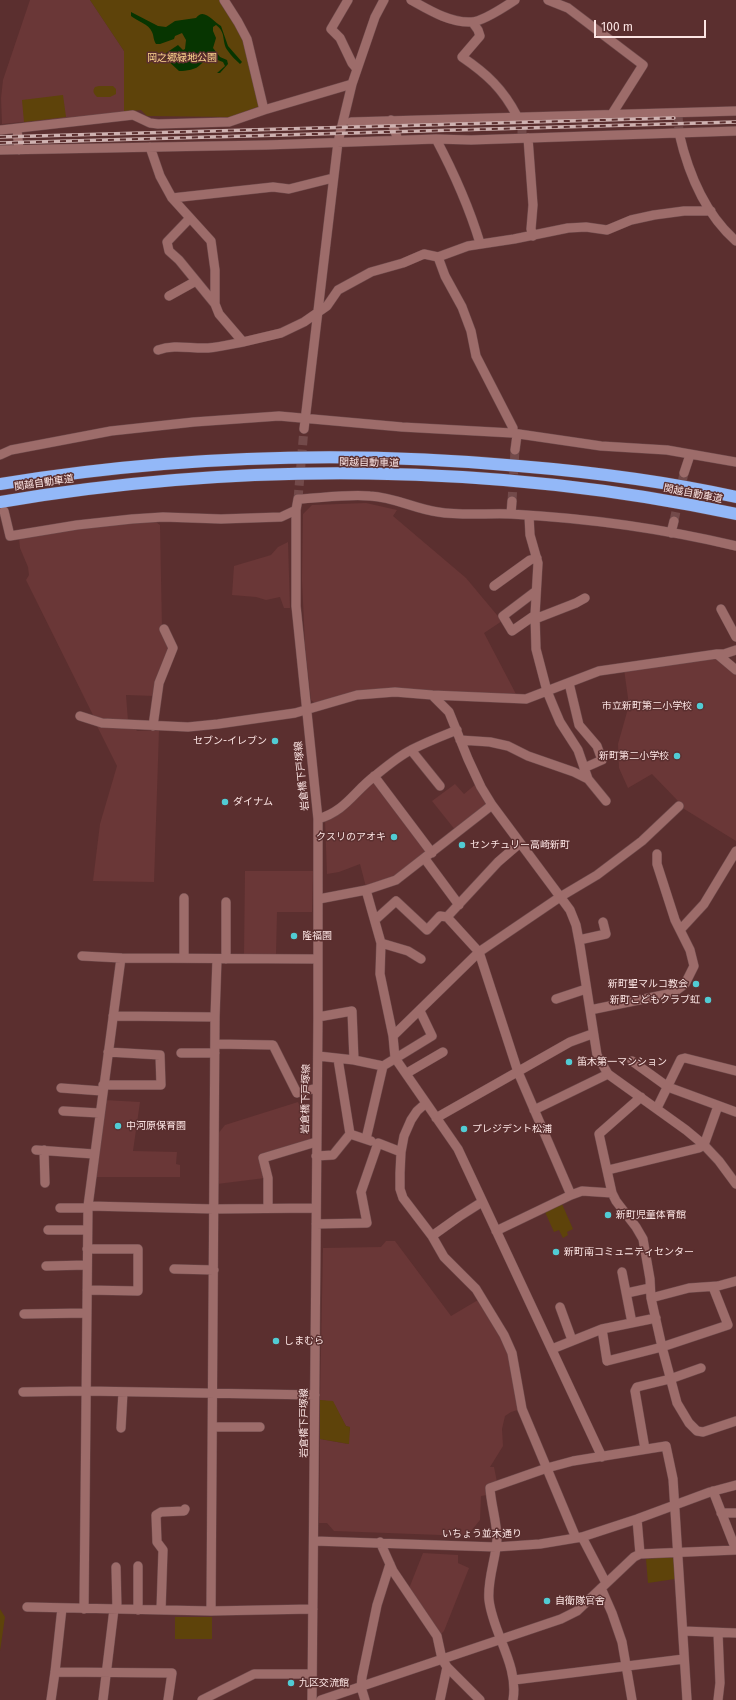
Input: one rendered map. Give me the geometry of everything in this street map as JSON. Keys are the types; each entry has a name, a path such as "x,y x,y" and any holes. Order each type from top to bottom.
{"highway":[{"name":"関越自動車道","path":"0,484 178,463 265,458 369,457 477,462 599,474 658,482 736,497"},
{"name":"関越自動車道","path":"2,506 77,490 179,480 267,475 370,474 476,479 597,491 654,499 736,514"}],"street":[{"path":"224,0 247,39 264,110"},
{"path":"348,0 331,29 340,38 352,63 358,69"},
{"path":"304,429 338,142 352,84 376,17 384,0"},
{"path":"411,0 435,13 456,20 473,23 515,0"},
{"path":"548,0 568,8 643,65 612,114"},
{"path":"473,23 480,36 462,57 479,68 500,88 517,116"},
{"path":"0,130 133,115 150,123 158,124 229,122 352,84"},
{"path":"351,122 517,116 736,111"},
{"path":"391,120 398,140"},
{"path":"17,129 19,150"},
{"path":"0,150 266,145 436,139 471,140 736,131"},
{"path":"679,133 691,175 721,226 736,241"},
{"path":"528,138 533,205 531,229 533,236"},
{"path":"436,139 449,163 471,212 480,243"},
{"path":"150,147 160,176 172,198 211,241 215,270 215,304"},
{"path":"172,198 273,187 289,189 333,178"},
{"path":"158,350 167,347 180,346 210,348 281,333 304,322 327,306 338,290 371,272 403,263 424,254 438,258 468,246 480,243 533,236 568,228 586,227 607,230 631,220 654,215 684,211 711,211"},
{"path":"190,218 167,242 169,251 179,260 215,304 219,314 243,342"},
{"path":"438,258 444,276 462,307 469,325 476,356 513,428 515,450"},
{"path":"169,296 196,281"},
{"path":"0,455 11,450 111,432 194,422 279,416 402,427 514,434 600,446 667,450 736,462"},
{"path":"684,473 690,454"},
{"name":"岩倉橋下戸塚線","path":"312,1700 318,1056 318,819 296,606 296,510 298,499 370,496 385,498 439,513 511,514"},
{"path":"512,501 511,514 610,524 672,533 736,546"},
{"path":"2,506 10,536 78,525 132,519 162,517 221,519 281,517 296,510"},
{"path":"529,516 530,535 538,563 535,617 536,649 547,691 560,722 578,750 588,779 606,802"},
{"path":"672,533 674,521"},
{"path":"494,586 530,560 537,558"},
{"path":"536,591 502,616 512,631 535,617 576,603 585,598"},
{"path":"722,608 736,637"},
{"path":"153,726 159,683 173,648 164,629"},
{"path":"80,716 102,723 153,726 188,726 218,724 295,713 363,694 395,692 526,699 603,670 724,654 736,650"},
{"path":"717,654 736,670"},
{"path":"569,683 579,725 597,746 602,760 584,768"},
{"path":"432,695 449,712 481,787 492,805 570,910 576,925 579,940 590,1010 592,1034 597,1055 608,1074 657,1108 704,1145 719,1161 736,1184"},
{"path":"318,819 329,816 342,808 374,776 410,750 457,730"},
{"path":"460,740 490,742 508,746 528,756 588,779"},
{"path":"410,750 440,786"},
{"path":"374,776 459,905"},
{"path":"319,899 366,890 396,880 492,805"},
{"path":"393,1036 479,952 560,897 597,875 642,841 679,806"},
{"path":"447,917 498,862 520,843"},
{"path":"680,930 704,904 736,851"},
{"path":"590,1010 673,993 685,984 694,966 690,950 680,930 657,864 656,854"},
{"path":"366,890 381,943 380,974 393,1036 395,1058 407,1073 458,1149 602,1457"},
{"path":"184,898 184,958"},
{"path":"375,920 396,901 427,930 440,916 447,917 479,952 518,1072 570,1195"},
{"path":"226,902 226,959"},
{"path":"579,940 606,934 604,922"},
{"path":"381,943 408,951 421,959"},
{"path":"82,956 121,958 318,959"},
{"path":"84,1609 88,1207 99,1114 121,958"},
{"path":"211,1611 216,1049 215,1017 217,959"},
{"path":"556,999 586,989"},
{"path":"318,1017 352,1011 354,1060"},
{"path":"366,1139 383,1066 432,1036 420,1011"},
{"path":"113,1016 215,1017"},
{"path":"436,1118 570,1042 592,1034"},
{"path":"181,1053 273,1045 297,1093 317,1088"},
{"path":"61,1088 103,1088 161,1085 160,1055 108,1052"},
{"path":"407,1073 443,1052"},
{"path":"318,1056 354,1060 383,1066"},
{"path":"316,1156 333,1154 350,1134 338,1058"},
{"path":"657,1108 681,1059 685,1058 736,1071"},
{"path":"632,1061 668,1087 736,1112"},
{"path":"534,1110 608,1074"},
{"path":"641,1098 599,1134 612,1193 616,1202 636,1227 643,1239 650,1279 651,1298 662,1348 677,1403 689,1422 697,1431 703,1432 736,1421"},
{"path":"426,1103 417,1111 404,1136 401,1152 400,1189 403,1198 432,1236 444,1257 476,1288 504,1335 512,1353 522,1409 547,1468 603,1586 622,1642 632,1700"},
{"path":"608,1170 699,1148 704,1145 718,1106"},
{"path":"63,1111 99,1114"},
{"path":"350,1134 401,1152"},
{"path":"268,1208 268,1178 263,1158 316,1142"},
{"path":"316,1224 367,1223 361,1192 378,1143"},
{"path":"45,1183 40,1150 94,1154"},
{"path":"496,1231 570,1195 582,1191 612,1193"},
{"path":"432,1236 482,1202"},
{"path":"60,1208 316,1208"},
{"path":"48,1230 87,1230"},
{"path":"87,1249 138,1249 138,1291 87,1290"},
{"path":"46,1266 87,1265"},
{"path":"174,1269 214,1270"},
{"path":"622,1272 632,1323"},
{"path":"651,1298 689,1288 713,1287 736,1281"},
{"path":"602,1329 607,1361 662,1348 728,1325 713,1287"},
{"path":"627,1293 650,1288"},
{"path":"560,1307 572,1340"},
{"path":"24,1314 86,1313"},
{"path":"552,1349 602,1329 656,1318"},
{"path":"645,1449 635,1391 637,1387 670,1379 701,1368"},
{"path":"23,1392 86,1391 315,1395"},
{"path":"121,1428 123,1392"},
{"path":"213,1427 260,1428"},
{"path":"513,1700 514,1680 489,1600 490,1578 496,1547 495,1515 490,1488 547,1468 574,1461 666,1446 673,1479 687,1700"},
{"name":"いちょう並木通り","path":"314,1541 496,1547 540,1544 579,1537 637,1520 675,1504 736,1485"},
{"path":"321,1700 445,1663 500,1639 561,1620 577,1611 634,1557 640,1554 736,1550 713,1491"},
{"path":"161,1610 163,1550 157,1542 156,1515 160,1512 184,1511 185,1509"},
{"path":"722,1513 736,1513"},
{"path":"637,1520 640,1554"},
{"path":"380,1542 390,1564 437,1636 445,1663 440,1700"},
{"path":"365,1700 361,1687 362,1677 377,1605 390,1564"},
{"path":"138,1566 138,1610"},
{"path":"103,1700 116,1609 116,1567"},
{"path":"27,1607 211,1611 313,1609"},
{"path":"51,1700 56,1672 62,1608"},
{"path":"683,1631 736,1633"},
{"path":"718,1633 720,1683 718,1700"},
{"path":"514,1680 684,1659"},
{"path":"445,1663 480,1700"},
{"path":"56,1672 172,1672 168,1700"},
{"path":"202,1700 254,1674 312,1674"}],"shaded area":[{"path":"30,0 90,0 124,51 124,112 2,124 1,98 3,80"},
{"path":"131,12 158,26 166,27 175,21 196,18 202,14 208,16 221,26 228,46 242,62 240,64 229,53 226,48 222,31 216,25 213,27 216,38 213,48 220,57 227,60 228,64 220,73 217,73 225,66 223,62 210,55 207,56 196,68 179,71 165,58 166,53 178,45 183,50 185,49 186,40 182,33 175,36 174,39 156,44 153,33 150,29 131,16"},
{"path":"366,503 397,510 393,516 466,578 502,621 484,633 517,696 398,689 370,689 345,694 316,704 311,700 305,645 302,580 303,514 312,505"},
{"path":"156,522 160,525 162,629 171,648 155,696 126,695 128,721 112,722 94,717 26,580 29,575 28,567 20,548 19,538 104,525"},
{"path":"288,542 290,608 284,608 280,597 266,600 256,597 232,595 234,566 271,555 278,547"},
{"name":"新町第二小学校","path":"717,656 736,672 736,841 681,807 677,803 678,801 652,774 628,788 619,768 618,744 629,705 624,669"},
{"path":"97,726 135,728 137,731 159,730 154,882 93,881 100,824 117,766"},
{"path":"374,781 429,852 397,877 366,887 360,864 339,872 327,874 325,820 339,814 347,808 371,782"},
{"path":"455,784 464,794 476,784 488,804 456,831 432,801"},
{"path":"245,871 313,871 312,912 277,912 276,955 244,955"},
{"name":"中河原保育園","path":"104,1100 140,1102 133,1151 177,1152 176,1164 180,1165 180,1177 94,1177"},
{"path":"298,1102 304,1116 310,1115 310,1141 262,1156 265,1178 217,1184 217,1135 225,1125"},
{"path":"386,1241 395,1241 451,1316 478,1300 501,1337 510,1355 521,1409 511,1412 505,1416 502,1429 503,1446 490,1467 494,1467 497,1482 486,1486 487,1495 481,1496 480,1520 467,1536 334,1531 327,1523 319,1523 320,1439 348,1444 350,1427 346,1426 333,1402 320,1400 323,1248 381,1247"},
{"path":"423,1553 458,1555 458,1563 469,1568 444,1631 439,1636 408,1591"}],"green space":[{"name":"岡之郷緑地公園","path":"90,0 219,0 245,40 260,106 230,117 147,116 141,110 124,112 124,51"},
{"path":"113,86 116,89 116,94 110,97 97,97 94,94 94,90 95,87"},
{"path":"63,95 66,117 24,122 22,100"},
{"path":"562,1204 573,1229 567,1232 568,1235 563,1238 559,1230 554,1232 545,1212"},
{"path":"320,1400 333,1401 346,1426 350,1427 349,1444 320,1439"},
{"path":"672,1557 674,1560 675,1579 648,1583 646,1559"},
{"path":"0,1609 5,1617 0,1651"},
{"path":"175,1617 212,1617 212,1639 175,1639"}],"tunnel":[{"path":"678,113 679,133"},
{"path":"522,116 522,138"},
{"path":"298,499 304,429"},
{"path":"512,501 515,450"},
{"path":"674,521 684,473"}],"railway":[{"path":"0,137 674,118"},
{"path":"0,143 736,122"}],"place":[{"name":"市立新町第二小学校","path":"700,706"},
{"name":"セブン-イレブン","path":"275,741"},
{"name":"新町第二小学校","path":"677,756"},
{"name":"ダイナム","path":"225,802"},
{"name":"クスリのアオキ","path":"394,837"},
{"name":"センチュリー高崎新町","path":"462,845"},
{"name":"隆福園","path":"294,936"},
{"name":"新町聖マルコ教会","path":"696,984"},
{"name":"新町こどもクラブ虹","path":"708,1000"},
{"name":"笛木第一マンション","path":"569,1062"},
{"name":"中河原保育園","path":"118,1126"},
{"name":"プレジデント松浦","path":"464,1129"},
{"name":"新町児童体育館","path":"608,1215"},
{"name":"新町南コミュニティセンター","path":"556,1252"},
{"name":"しまむら","path":"276,1341"},
{"name":"自衛隊官舎","path":"547,1601"},
{"name":"九区交流館","path":"291,1683"}]}
